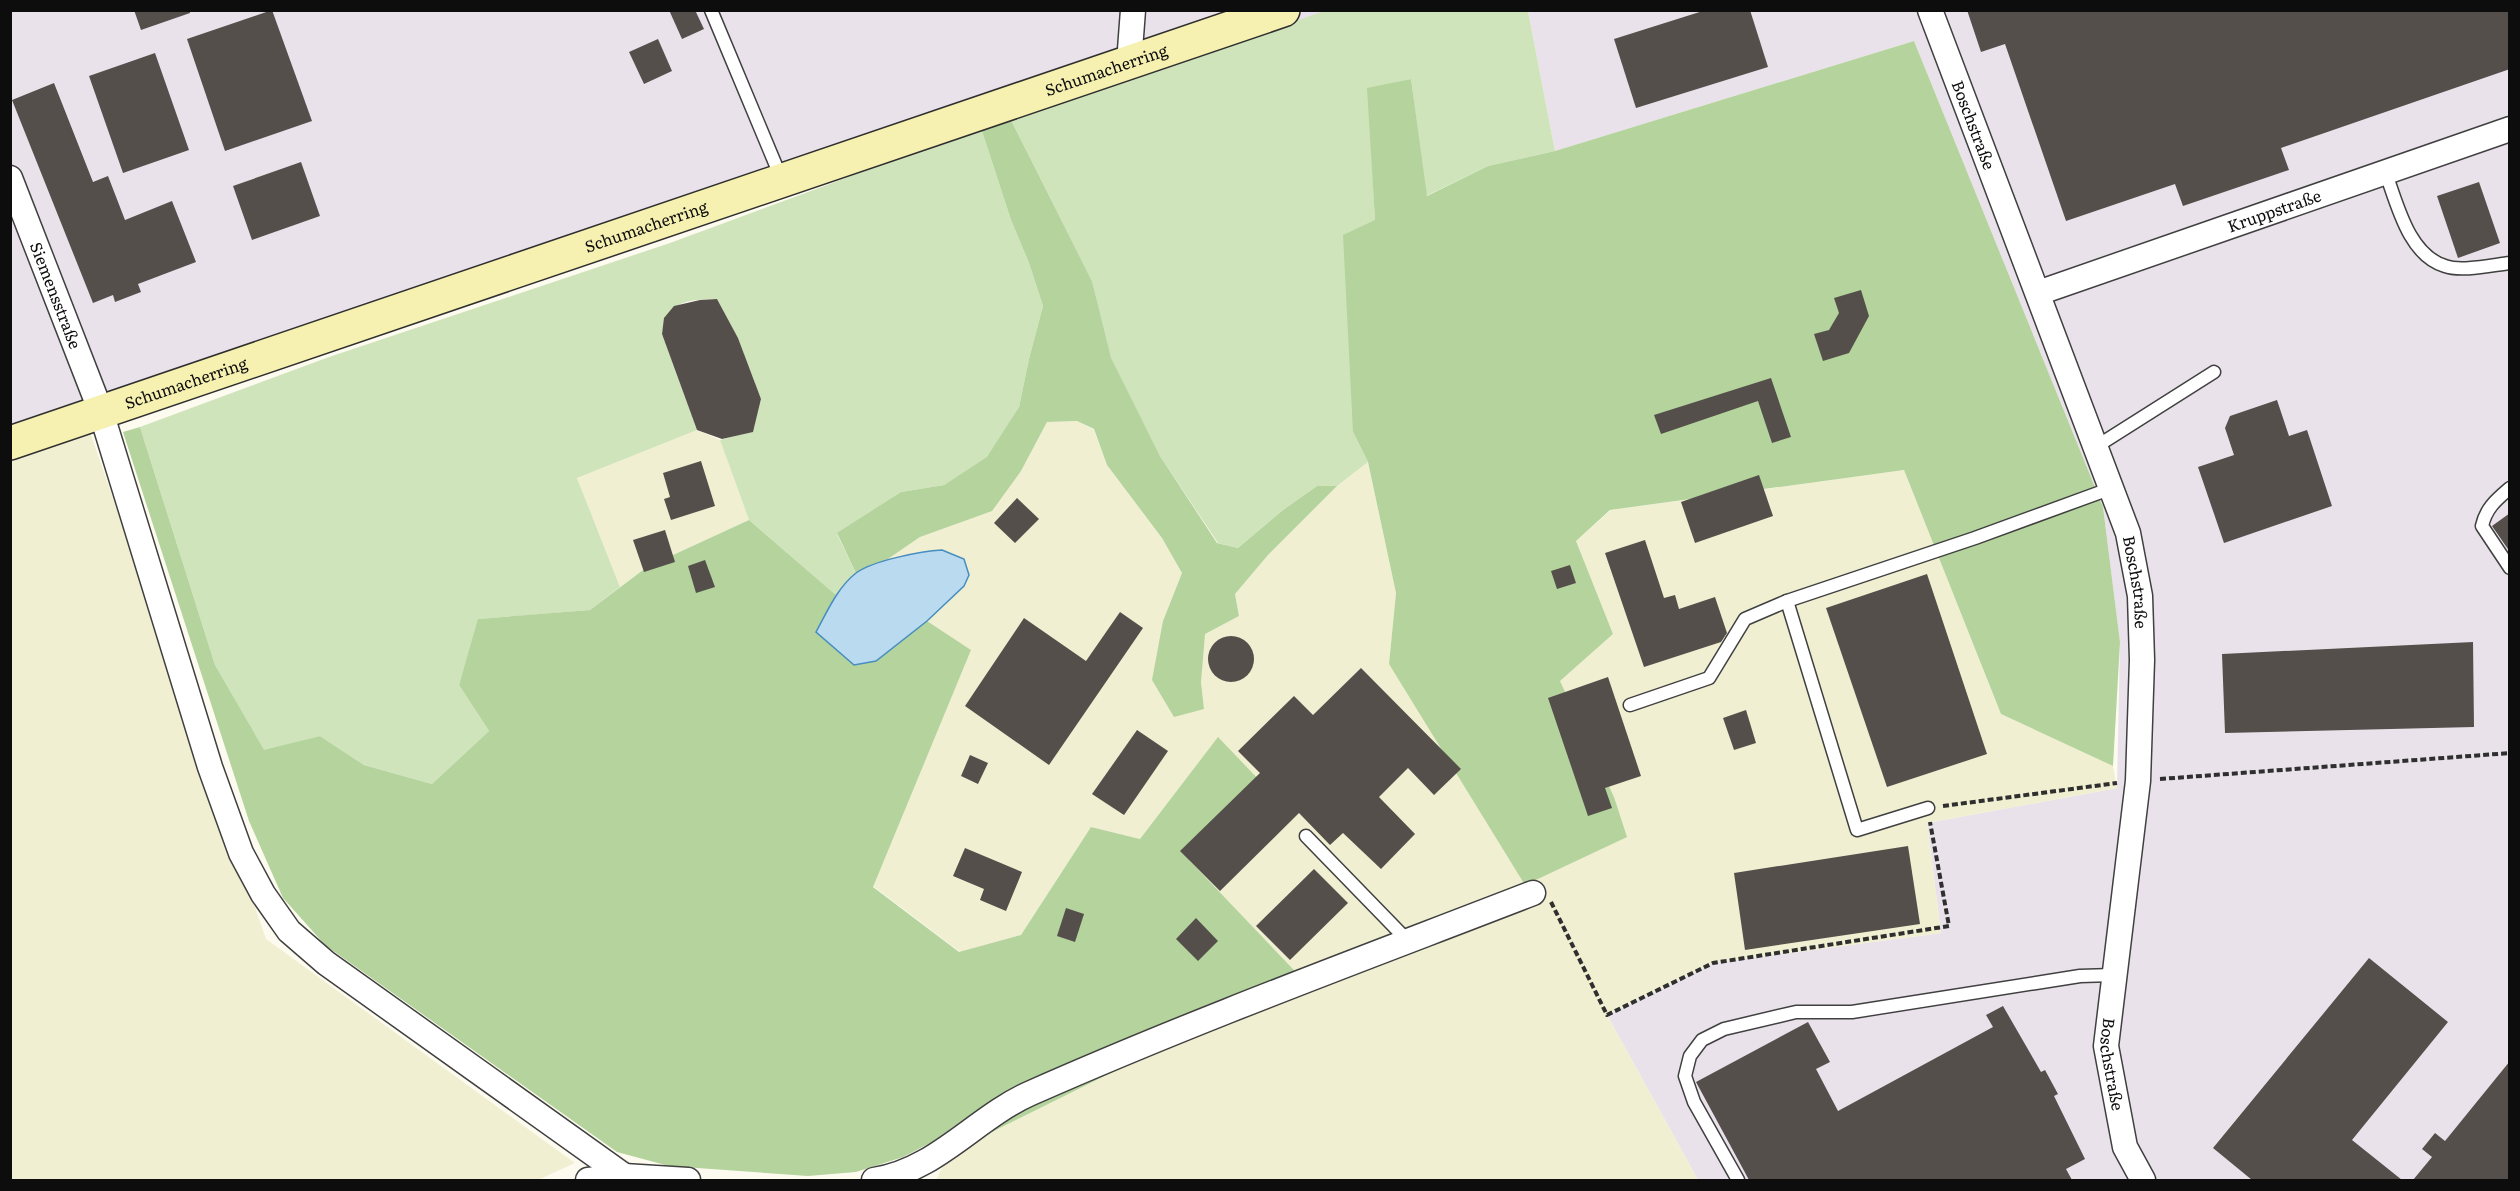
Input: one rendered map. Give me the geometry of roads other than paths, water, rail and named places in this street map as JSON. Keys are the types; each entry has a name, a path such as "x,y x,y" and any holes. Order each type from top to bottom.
{"main road":[{"name":"Schumacherring","path":"10,443 1283,10"}],"street":[{"path":"1129,63 1133,10"},
{"name":"Boschstraße","path":"1930,10 2023,260 2038,293 2094,448 2112,488 2128,533 2140,596 2142,660 2138,781 2106,1046 2125,1147 2143,1180"},
{"name":"Kruppstraße","path":"2038,293 2510,129"},
{"name":"Siemensstraße","path":"10,178 101,412 210,767 241,853 263,894 289,931 326,963 627,1178"},
{"path":"874,1180 888,1178 916,1167 953,1145 988,1116 1029,1094 1165,1036 1533,893"},
{"path":"588,1180 627,1178 688,1180"}],"lane":[{"path":"711,10 783,181"},
{"path":"2385,171 2408,230 2417,246 2429,259 2446,267 2510,263"},
{"path":"2094,448 2214,372"},
{"path":"1630,705 1709,678 1745,619 1787,601 2112,488"},
{"path":"2510,488 2492,504 2484,516 2482,526 2510,568"},
{"path":"1787,601 1857,830 1928,808"},
{"path":"1306,836 1408,942"},
{"path":"1738,1180 1694,1102 1685,1076 1690,1056 1702,1040 1724,1029 1796,1012 1852,1012 2080,976 2113,975"}],"water":[{"path":"942,550 964,559 969,575 964,586 927,621 876,661 854,665 816,632 838,593 856,573 873,564 897,557"}]}
